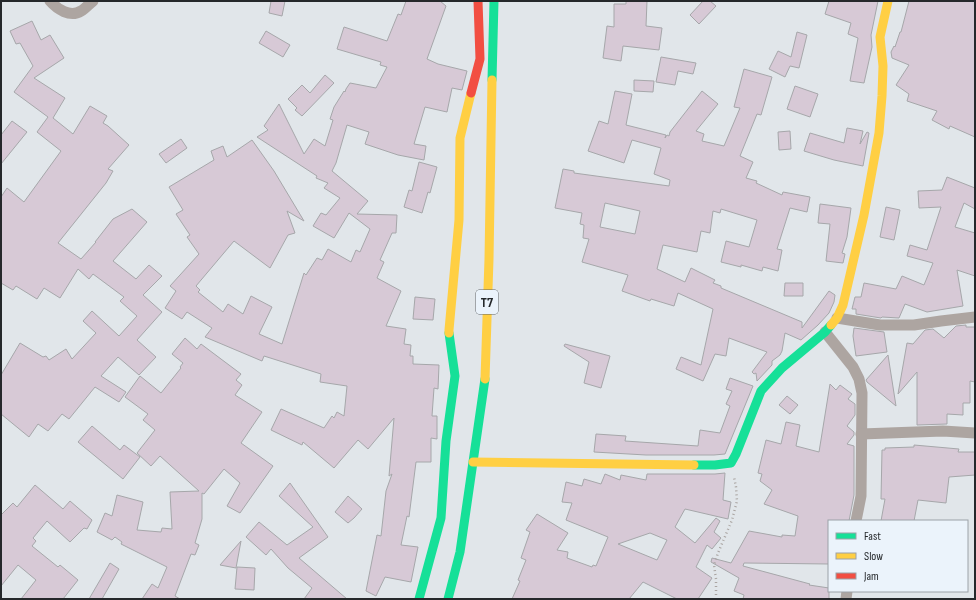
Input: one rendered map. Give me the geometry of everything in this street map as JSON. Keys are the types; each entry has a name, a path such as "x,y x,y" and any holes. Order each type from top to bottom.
{"main road":[{"path":"419,599 441,518 446,441 455,376 449,330 459,220 460,138 480,59 478,1"},
{"name":"T7","path":"448,599 460,552 474,462 484,376 489,235 494,1"},
{"path":"474,462 715,465 731,463 761,391 782,368 825,332 837,318 843,305 862,223 879,133 883,66 880,37 888,1"}],"street":[{"path":"50,1 55,6 69,14 80,12 93,1"},
{"path":"837,318 880,325 914,325 975,317"},
{"path":"825,332 853,367 859,379 862,393 861,496 856,520"},
{"path":"861,434 943,432 975,433"}],"path":[{"path":"716,599 716,579 714,566 732,520 737,501 731,463"}],"building":[{"path":"271,1 285,1 282,16 269,13"},
{"path":"406,1 440,1 446,6 427,59 438,64 467,71 462,90 452,88 447,112 425,107 414,144 426,146 424,160 398,155 365,144 369,132 347,125 336,163 332,171 368,201 357,214 397,215 396,233 392,233 380,260 384,262 377,278 401,291 386,326 406,329 404,344 411,345 410,356 413,356 413,364 439,365 438,389 434,388 432,416 437,416 437,439 431,438 431,462 416,462 409,517 407,516 401,545 418,547 411,582 385,577 376,596 366,591 377,535 381,536 386,491 392,474 389,476 394,418 368,449 358,440 334,468 303,442 302,445 271,430 281,409 324,428 332,416 334,418 337,412 344,416 347,386 320,382 321,374 264,356 262,361 205,337 212,328 187,312 182,319 165,308 176,291 170,286 199,254 187,237 190,235 176,214 183,210 169,187 214,160 211,151 223,146 227,157 252,140 274,171 304,221 287,211 295,233 288,235 270,268 234,241 196,286 200,290 198,292 223,312 228,304 243,314 251,296 272,307 259,334 282,344 304,273 306,275 317,258 322,260 328,249 351,262 356,250 360,252 370,229 349,213 334,238 313,226 321,213 326,215 340,198 324,188 328,183 316,178 317,176 257,137 268,130 264,126 279,104 304,154 314,139 325,146 333,120 330,119 334,107 350,83 376,88 387,67 380,65 381,62 337,49 344,27 387,41 398,14 401,15"},
{"path":"626,1 647,1 646,26 662,28 659,50 623,46 621,61 603,58 607,26 614,27 614,4 626,4"},
{"path":"703,1 710,1 716,6 699,24 690,15"},
{"path":"829,1 878,1 871,35 872,47 864,83 850,81 858,38 848,34 851,23 825,14"},
{"path":"909,1 975,1 975,137 950,126 949,129 932,120 937,111 907,101 909,94 896,85 909,65 892,58 891,52 894,46 895,47 901,32"},
{"path":"32,21 41,40 50,35 64,58 34,78 65,98 53,118 73,134 90,106 107,116 103,123 129,145 108,169 113,171 106,183 58,243 81,259 113,219 132,209 147,222 113,261 136,279 149,265 162,276 143,295 162,312 137,340 156,357 139,375 118,357 101,376 126,392 119,402 95,387 69,419 62,414 48,431 38,424 29,437 1,414 1,375 20,343 43,357 46,356 49,360 66,349 72,359 96,333 83,321 92,311 119,336 137,316 120,301 124,297 93,274 89,279 78,269 60,298 44,288 37,299 16,286 13,290 1,283 1,197 7,188 24,202 61,151 37,132 48,117 14,92 33,66 20,43 16,44 10,31"},
{"path":"266,31 290,45 283,57 259,43"},
{"path":"797,32 807,35 799,68 790,66 785,77 769,69 778,51 791,57"},
{"path":"661,57 696,63 693,74 678,71 675,85 656,82"},
{"path":"744,69 772,77 761,115 757,114 740,156 753,162 746,178 757,181 756,183 782,195 783,192 810,197 807,212 790,208 777,249 782,250 778,271 763,267 762,271 741,265 741,267 721,262 726,241 749,247 757,220 721,209 720,213 713,211 710,233 701,231 697,252 663,245 657,269 685,282 691,268 715,280 713,283 721,286 721,288 802,322 802,328 829,291 835,295 834,302 829,313 801,340 785,333 780,355 772,361 772,365 757,381 756,373 754,374 752,372 767,352 729,338 726,356 715,354 703,381 676,369 681,357 701,365 713,309 678,293 674,306 651,299 650,301 622,291 628,275 582,262 589,239 583,238 584,225 580,224 582,213 555,208 563,169 574,171 574,173 669,186 670,180 654,174 661,148 632,140 624,163 588,151 599,121 608,124 615,91 632,94 626,125 666,135 665,138 667,135 669,136 670,132 702,91 718,104 696,131 704,134 702,141 724,146 740,108 734,107","holes":["605,203 640,211 635,234 600,227"]},
{"path":"325,75 334,83 302,116 295,110 297,108 288,99 302,85 310,93"},
{"path":"634,80 654,81 653,92 634,91"},
{"path":"795,86 818,94 810,117 787,109"},
{"path":"12,121 27,132 1,164 1,135"},
{"path":"847,128 863,131 860,144 867,132 869,133 863,166 834,160 804,151 810,133 844,143"},
{"path":"790,131 791,149 779,150 778,132"},
{"path":"181,139 187,148 166,163 159,154"},
{"path":"419,162 437,167 430,193 428,192 422,213 404,207 409,190 412,191"},
{"path":"947,177 975,188 975,209 964,203 955,227 975,233 975,276 957,270 963,306 927,312 905,304 899,318 881,318 856,314 856,309 852,309 855,297 861,297 864,283 896,289 902,276 924,285 933,263 907,256 910,245 927,250 941,207 919,208 918,191 942,190"},
{"path":"820,204 851,208 847,237 842,253 845,254 843,263 826,261 830,224 818,223"},
{"path":"886,207 900,210 894,240 880,237"},
{"path":"785,283 803,283 803,296 784,296"},
{"path":"415,297 435,299 433,320 413,319"},
{"path":"966,325 966,327 975,327 975,382 970,381 970,403 963,403 963,415 947,414 947,424 917,425 917,372 898,394 907,343 913,344 925,330 933,329 944,338 956,326"},
{"path":"854,328 884,332 887,352 856,356 853,336"},
{"path":"185,338 197,349 201,344 241,374 236,380 242,385 235,395 262,412 241,443 273,466 240,513 227,506 240,483 224,469 204,494 202,493 202,519 195,543 199,545 195,555 191,554 175,596 180,599 142,599 152,584 158,588 167,567 121,544 122,542 115,537 112,540 97,532 105,513 112,516 117,495 143,502 137,530 161,532 162,528 172,529 170,492 199,491 160,456 151,466 137,453 155,430 143,420 148,414 125,397 140,376 161,393 181,368 180,367 183,363 172,354"},
{"path":"565,344 610,356 601,388 584,383 589,362 564,346"},
{"path":"888,355 896,406 866,380"},
{"path":"730,378 753,386 725,454 646,455 594,452 596,434 626,436 625,441 698,446 700,430 720,433 730,406 726,404 732,391 726,389"},
{"path":"830,384 836,390 840,385 852,394 848,399 855,404 855,415 847,426 854,432 854,435 847,444 854,446 854,495 849,520 828,520 828,564 744,563 743,566 810,584 809,585 828,588 829,599 743,599 744,595 734,591 739,578 711,562 712,558 731,563 749,531 782,537 782,535 795,536 798,516 764,504 772,490 760,481 762,474 758,473 766,440 781,444 786,422 800,425 796,446 819,452"},
{"path":"787,396 798,405 790,414 779,405"},
{"path":"92,426 120,450 124,445 140,457 123,479 78,442"},
{"path":"914,445 959,449 958,452 975,452 975,475 949,477 946,503 918,500 914,520 881,520 885,499 881,499 882,450 885,450 885,448 914,447"},
{"path":"725,473 723,500 731,502 728,519 685,509 675,527 695,543 716,518 720,521 714,532 721,538 712,549 707,545 696,567 712,578 698,599 677,599 643,582 629,599 512,599 520,581 518,580 526,560 521,558 530,532 526,530 537,514 568,533 557,550 568,552 567,558 592,567 593,565 596,566 608,537 566,520 572,503 562,502 566,482 582,486 584,479 601,484 605,474 620,480 621,475 646,480 647,474","holes":["650,533 667,540 657,560 618,544"]},
{"path":"290,483 328,537 299,558 347,599 304,599 312,588 288,568 271,549 266,555 246,537 259,522 287,545 313,527 279,496"},
{"path":"35,485 63,509 70,501 92,520 87,529 84,528 70,542 47,521 33,538 36,541 32,546 58,567 60,565 78,580 63,599 21,599 36,580 18,565 1,586 1,515 13,503 17,507"},
{"path":"348,496 362,509 348,523 335,512"},
{"path":"241,541 236,568 220,565"},
{"path":"110,563 119,569 102,599 89,599"},
{"path":"237,567 255,568 254,590 235,589"}],"traffic: fast":[{"path":"492,80 494,1"},
{"path":"694,465 731,463 761,391 782,368 825,332 831,325"},
{"path":"419,599 441,518 446,441 455,376 449,333"},
{"path":"448,599 460,552 485,379"}],"traffic: slow":[{"path":"831,325 837,318 843,305 864,215 879,133 883,66 880,37 888,1"},
{"path":"485,379 492,80"},
{"path":"449,333 459,220 460,138 471,93"},
{"path":"473,462 694,465"}],"traffic: jam":[{"path":"471,93 480,59 478,1"}]}
